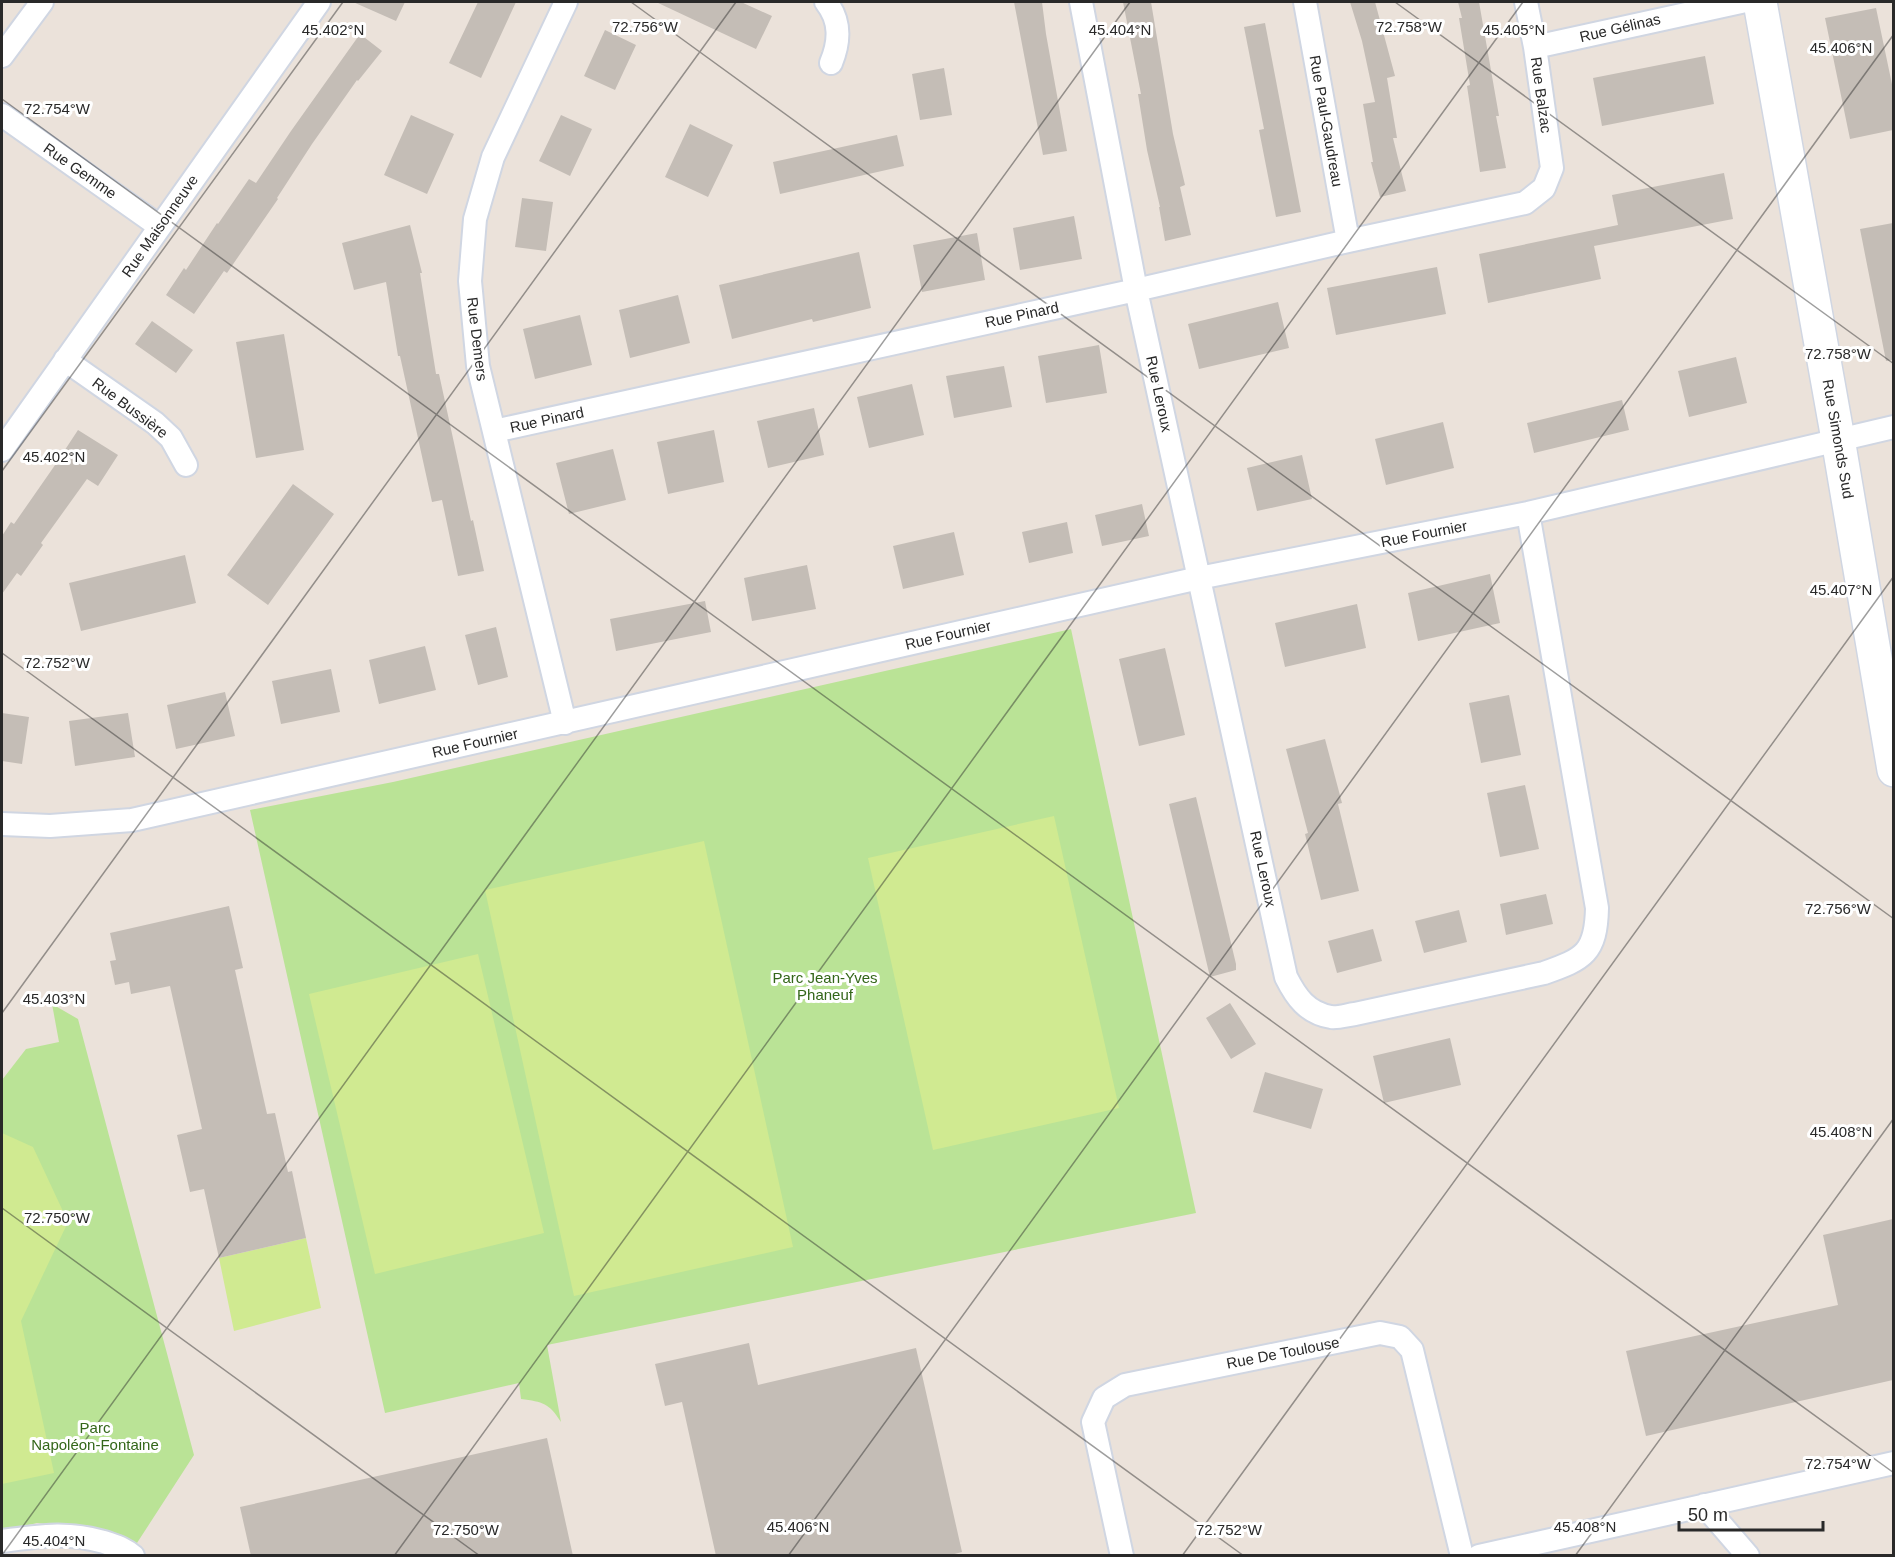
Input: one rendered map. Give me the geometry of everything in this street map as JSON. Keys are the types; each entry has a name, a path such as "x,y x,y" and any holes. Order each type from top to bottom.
{"street":[{"path":"2,56 42,2"},
{"name":"Rue Maisonneuve","path":"2,450 319,2"},
{"name":"Rue Demers","path":"565,723 478,366 470,281 475,219 493,157 566,2"},
{"path":"826,2 832,9 838,26 836,52 831,63"},
{"name":"Rue Leroux","path":"1081,2 1136,290 1286,977 1295,995 1309,1008 1331,1017 1354,1014 1544,973 1573,963 1587,951 1597,931 1597,908 1528,513"},
{"name":"Rue Paul-Gaudreau","path":"1305,2 1348,241"},
{"name":"Rue Balzac","path":"1526,2 1535,47 1551,168 1544,188"},
{"name":"Rue Gélinas","path":"1535,47 1741,2"},
{"name":"Rue Simonds Sud","path":"1760,2 1838,439 1893,770"},
{"name":"Rue Gemme","path":"2,115 159,226"},
{"name":"Rue Pinard","path":"494,431 1525,203 1544,188"},
{"name":"Rue Bussière","path":"65,360 155,423 171,438 186,465"},
{"name":"Rue Fournier","path":"2,824 50,826 132,819 1199,578 1528,513 1893,427"},
{"name":"Rue De Toulouse","path":"1122,1556 1093,1422 1104,1398 1125,1385 1380,1333 1400,1337 1412,1350 1462,1556"},
{"path":"1479,1556 1893,1462"},
{"path":"1704,1505 1748,1556"},
{"path":"2,1541 49,1535 82,1536 124,1548 134,1556"}],"green space":[{"name":"Parc Jean-Yves Phaneuf","path":"1071,629 1196,1213 547,1345 561,1422 545,1404 521,1399 519,1383 385,1413 250,810 393,782"},
{"path":"1054,816 1119,1108 933,1150 868,858"},
{"path":"704,841 793,1247 574,1296 485,890"},
{"path":"478,954 544,1233 375,1274 309,994"},
{"name":"Parc Napoléon-Fontaine","path":"52,1004 78,1019 194,1455 137,1543 97,1530 37,1523 2,1531 2,1080 26,1049 59,1042"},
{"path":"2,1133 33,1147 68,1222 21,1321 54,1473 2,1484"},
{"path":"306,1238 321,1308 234,1331 219,1258"}],"building":[{"path":"353,2 405,2 396,21"},
{"path":"478,2 516,2 481,78 449,63"},
{"path":"656,2 741,2 772,16 756,49"},
{"path":"1014,2 1042,2 1067,151 1043,155"},
{"path":"1123,2 1151,2 1173,134 1185,185 1180,187 1191,235 1165,241 1147,150 1138,94 1141,94"},
{"path":"1350,2 1375,2 1395,76 1387,78 1397,138 1393,138 1406,191 1380,197 1371,162 1373,162 1363,104 1375,102 1362,41"},
{"path":"1458,2 1479,2 1506,168 1480,172 1467,86 1470,85 1459,18 1462,18"},
{"path":"1876,8 1893,89 1893,130 1850,139 1825,18"},
{"path":"1265,23 1301,212 1276,217 1259,130 1264,129 1244,27"},
{"path":"605,30 636,45 615,90 584,76"},
{"path":"360,34 382,51 357,80 227,273 224,271 194,314 166,295 249,179 256,183"},
{"path":"1705,56 1714,104 1602,126 1593,78"},
{"path":"944,68 952,115 920,120 912,74"},
{"path":"411,115 454,134 427,194 384,175"},
{"path":"561,115 592,129 570,176 539,161"},
{"path":"690,124 733,145 708,197 665,177"},
{"path":"897,135 904,166 780,194 773,162"},
{"path":"1724,173 1733,219 1594,246 1601,279 1488,303 1479,254 1618,225 1612,195"},
{"path":"522,198 553,202 546,251 515,247"},
{"path":"1074,216 1082,259 1020,270 1013,228"},
{"path":"1893,223 1893,360 1886,361 1860,229"},
{"path":"410,225 422,273 420,273 436,374 439,374 484,571 458,576 442,500 432,502 400,356 398,356 386,282 354,290 342,243"},
{"path":"977,233 985,280 922,292 913,245"},
{"path":"859,252 871,308 813,322 812,319 732,339 719,285"},
{"path":"1437,267 1446,314 1336,335 1327,288"},
{"path":"678,295 690,343 630,358 619,310"},
{"path":"1278,302 1289,348 1199,369 1188,324"},
{"path":"580,315 592,365 535,379 523,329"},
{"path":"152,321 193,350 176,373 135,344"},
{"path":"284,334 304,450 256,458 236,342"},
{"path":"1099,345 1107,393 1046,403 1038,356"},
{"path":"1736,357 1747,403 1689,417 1678,371"},
{"path":"1004,366 1012,407 954,418 946,376"},
{"path":"912,384 924,435 869,448 857,397"},
{"path":"1622,400 1629,430 1534,453 1527,423"},
{"path":"814,408 824,455 768,468 757,421"},
{"path":"1443,422 1454,468 1386,485 1375,439"},
{"path":"78,430 118,455 98,486 87,479 41,543 43,545 21,576 17,573 2,594 2,536 11,522 14,524"},
{"path":"714,430 724,482 668,494 657,442"},
{"path":"613,449 626,500 569,514 556,463"},
{"path":"1302,455 1312,499 1257,511 1247,468"},
{"path":"293,484 334,514 268,605 227,575"},
{"path":"1142,504 1149,536 1102,546 1095,515"},
{"path":"1067,522 1073,553 1029,563 1022,532"},
{"path":"954,532 964,575 903,589 893,546"},
{"path":"185,555 196,603 81,631 69,583"},
{"path":"807,565 816,609 752,621 744,578"},
{"path":"1490,574 1500,623 1418,641 1408,593"},
{"path":"705,601 711,632 616,651 610,619"},
{"path":"1357,604 1366,648 1285,667 1275,623"},
{"path":"496,627 508,677 478,685 465,635"},
{"path":"425,646 436,690 379,704 369,660"},
{"path":"1165,648 1185,735 1139,746 1119,659"},
{"path":"331,669 340,712 281,724 272,681"},
{"path":"225,692 235,736 176,749 167,705"},
{"path":"1509,695 1521,755 1481,763 1469,703"},
{"path":"2,713 29,717 22,764 2,761"},
{"path":"128,713 135,757 75,766 69,721"},
{"path":"1325,739 1342,803 1338,804 1359,891 1321,900 1305,834 1308,833 1286,749"},
{"path":"1525,785 1539,849 1500,857 1487,793"},
{"path":"1196,797 1236,964 1236,970 1210,977 1169,804"},
{"path":"1546,894 1553,924 1506,935 1500,904"},
{"path":"229,906 243,968 235,970 267,1114 275,1113 288,1172 292,1171 306,1238 219,1258 204,1189 190,1192 177,1135 202,1129 170,986 131,994 129,982 115,985 110,961 116,960 110,933"},
{"path":"1459,910 1467,942 1424,953 1415,921"},
{"path":"1373,929 1382,961 1337,973 1328,941"},
{"path":"1230,1003 1256,1044 1231,1059 1206,1018"},
{"path":"1450,1038 1461,1085 1384,1103 1373,1056"},
{"path":"1265,1072 1323,1089 1311,1129 1253,1112"},
{"path":"1893,1219 1893,1380 1646,1436 1626,1351 1838,1305 1823,1235"},
{"path":"749,1343 758,1385 916,1348 962,1552 947,1556 716,1556 682,1402 665,1406 655,1364"},
{"path":"547,1438 573,1556 251,1556 240,1507"}]}
